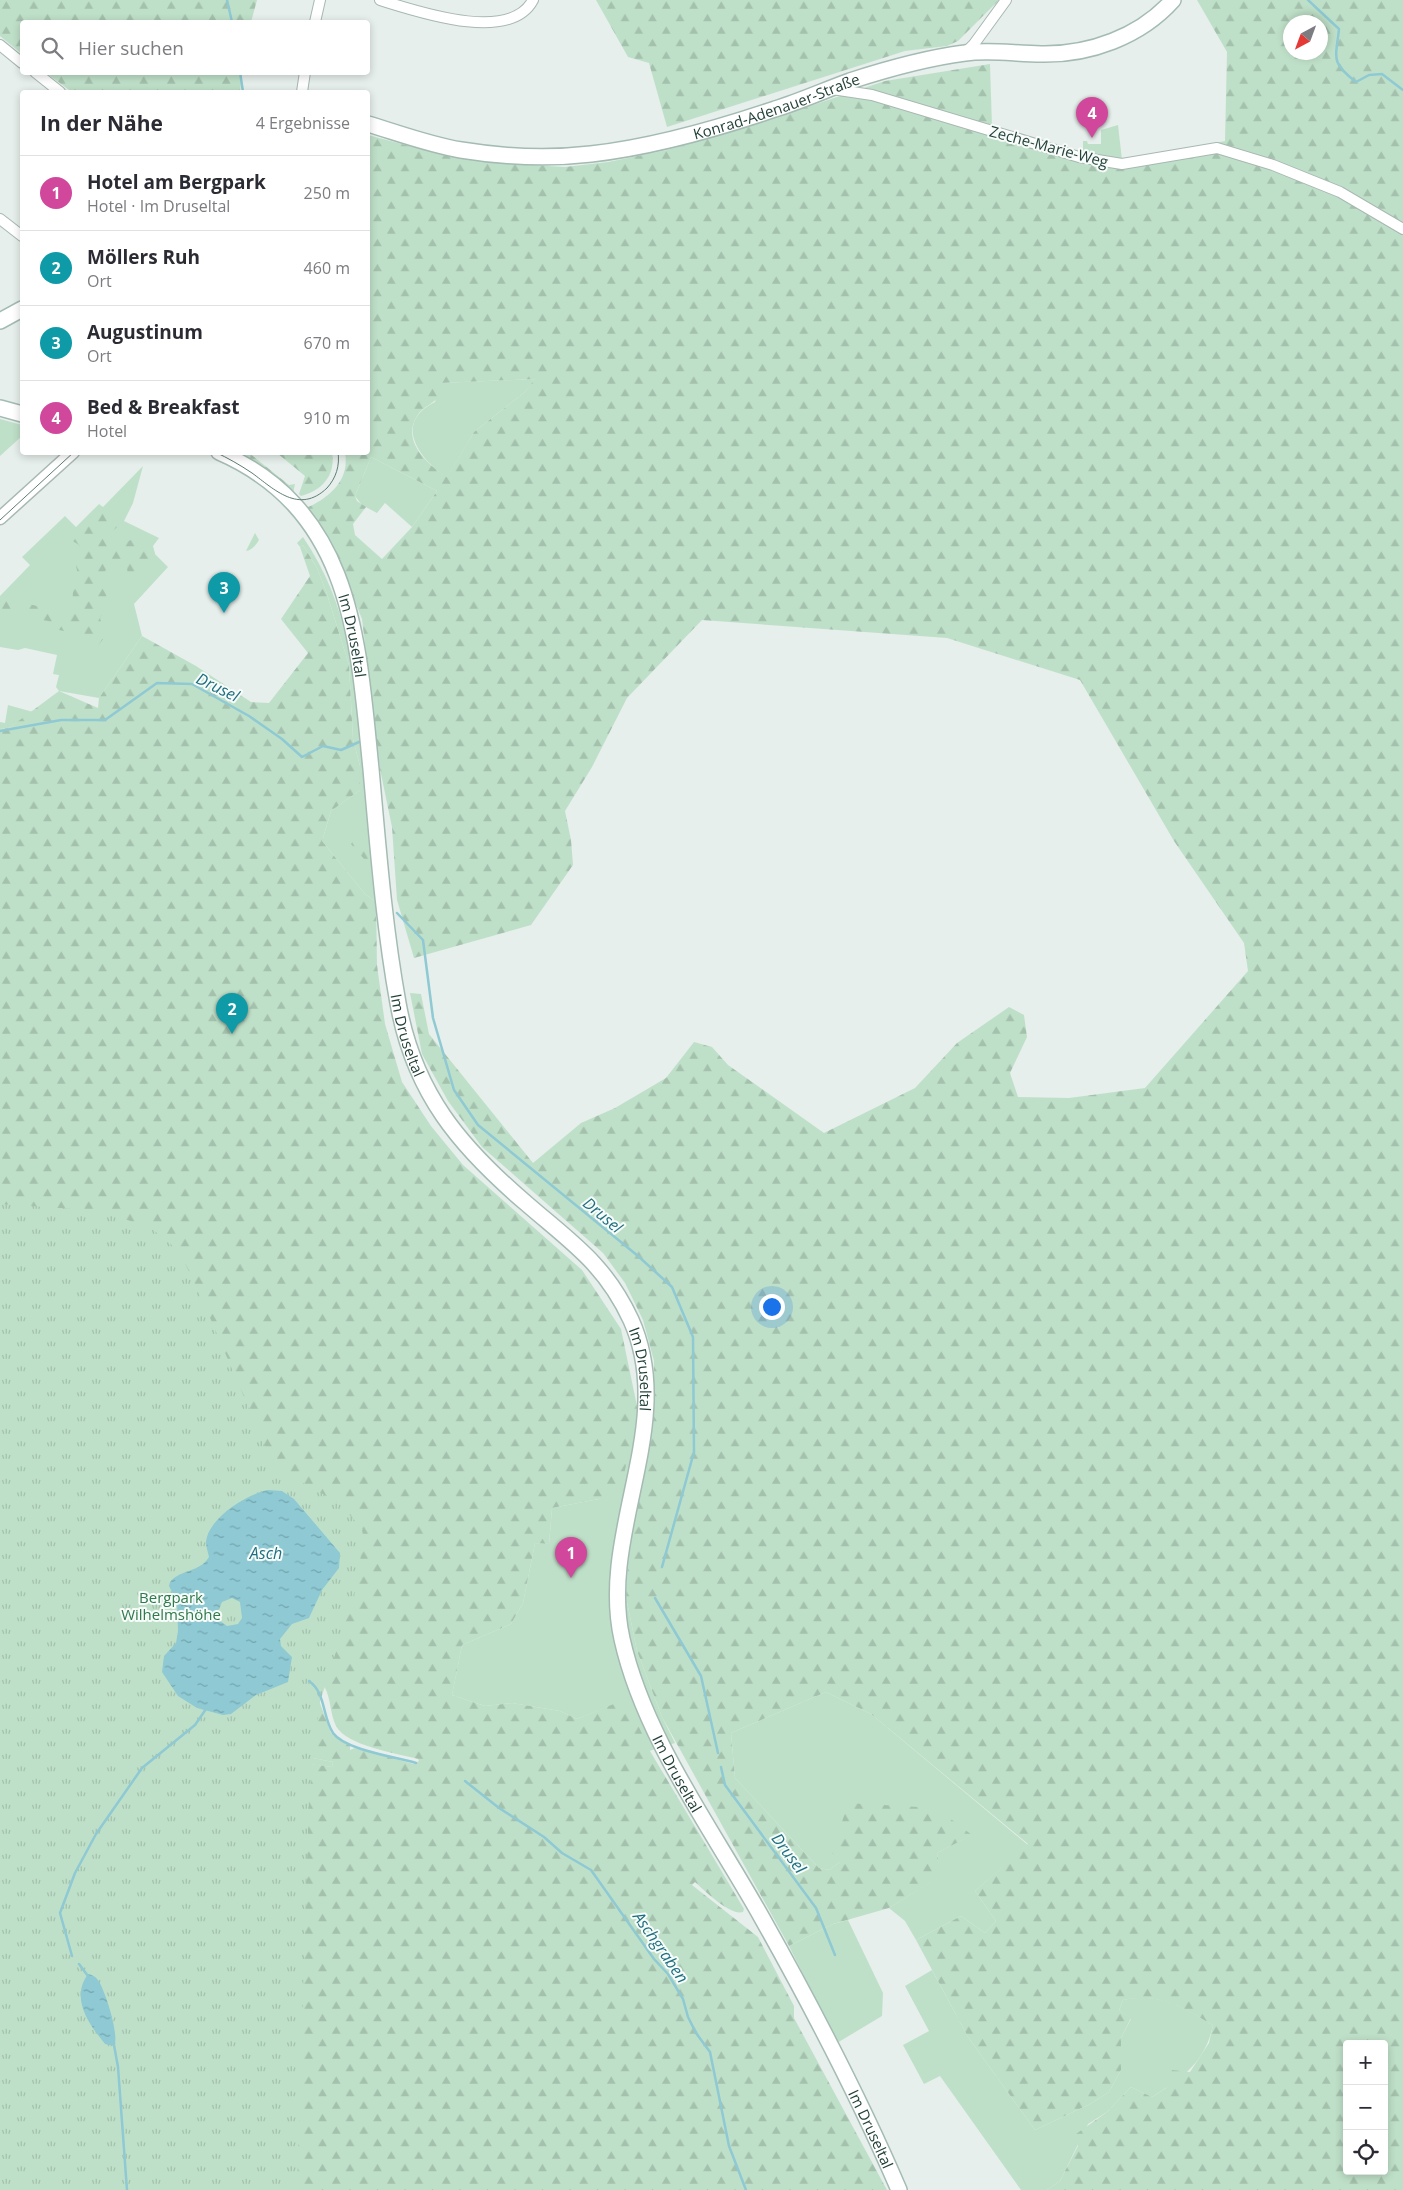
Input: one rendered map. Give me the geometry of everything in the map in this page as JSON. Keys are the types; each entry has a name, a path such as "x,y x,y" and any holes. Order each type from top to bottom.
{"main road":[{"name":"Konrad-Adenauer-Straße","path":"370,125 460,150 529,157 592,154 665,141 776,109 831,88 911,64 965,53 1044,54 1079,52 1118,40 1140,28 1164,11 1173,0"},
{"path":"0,321 20,309"},
{"path":"0,408 20,413"},
{"name":"Im Druseltal","path":"226,455 247,465 263,477 303,514 317,532 335,571 354,624 360,663 384,902 398,1004 408,1050 421,1082 445,1119 473,1155 525,1203 585,1251 611,1282 633,1324 643,1364 647,1413 619,1555 618,1607 621,1635 634,1685 643,1707 694,1801 763,1919 831,2047 899,2190"}],"street":[{"path":"315,20 320,0"},
{"path":"380,0 442,18 483,23 516,16 530,7 534,0"},
{"path":"965,53 974,44 1006,0"},
{"path":"0,44 20,61"},
{"path":"39,75 58,90"},
{"path":"302,90 305,75"},
{"name":"Zeche-Marie-Weg","path":"831,88 872,95 1079,157 1122,164 1217,148 1273,165 1340,192 1403,229"},
{"path":"0,218 20,234"},
{"path":"0,518 70,455"}],"green space":[{"path":"0,0 257,0 252,20 20,20 20,52 0,36"},
{"path":"596,0 999,0 958,41 947,46 905,51 667,127 649,63 628,57"},
{"path":"1197,0 1403,0 1403,2190 1047,2190 1060,2181 1078,2146 1076,2134 1107,2112 1131,2087 1152,2097 1166,2088 1172,2070 1190,2072 1209,2043 1213,2025 1171,2003 1148,1998 1123,2000 1119,2010 1131,2018 1121,2038 1121,2070 1109,2092 1090,2104 1035,2130 968,2037 916,1940 961,1916 985,1933 996,1921 975,1891 1028,1844 871,1714 826,1692 731,1733 735,1778 819,1868 829,1870 840,1862 832,1853 848,1803 936,1808 972,1835 937,1853 941,1876 889,1908 833,1924 789,1946 662,1717 637,1651 626,1597 629,1544 653,1411 654,1361 643,1320 625,1283 603,1253 482,1147 448,1101 422,1054 410,993 421,994 429,1034 533,1163 581,1123 615,1108 666,1078 694,1042 712,1047 728,1065 824,1133 915,1088 957,1043 1009,1007 1024,1015 1027,1037 1010,1073 1018,1097 1069,1098 1145,1088 1248,971 1244,943 1174,841 1080,680 947,638 702,620 627,698 592,767 565,811 571,840 573,865 531,925 414,958 397,900 392,827 380,769 362,619 335,553 316,519 306,508 322,499 336,487 344,472 345,455 370,455 370,136 447,156 500,163 565,167 608,162 667,150 747,127 885,81 990,64 992,127 1082,154 1122,160 1225,141 1227,52","holes":["535,379 525,392 474,432 447,477 425,459 414,443 413,425 422,410 440,395 440,383","371,457 437,491 412,527 382,559 355,535 353,524 366,507 357,501 355,496"]},
{"path":"49,75 242,75 240,90 69,90"},
{"path":"1118,125 1122,160 1083,154 1083,141 1087,141 1088,144 1101,144 1101,130"},
{"path":"536,379 525,392 474,432 447,478 436,470 419,451 414,440 415,420 422,410 435,402 440,383"},
{"path":"0,419 20,424 20,438 0,456"},
{"path":"252,455 289,485 295,484 293,493 245,456"},
{"path":"279,455 332,455 332,468 326,481 309,494 301,496 299,494 305,476"},
{"path":"371,457 437,491 412,527 385,503 377,513 362,505 355,496"},
{"path":"143,466 133,503 124,521 159,538 153,546 155,554 168,567 134,604 142,636 99,698 59,691 56,687 59,675 53,674 57,655 25,648 18,650 0,647 0,596 30,565 22,557 65,516 76,527 99,504 103,507"},
{"path":"116,511 120,524 104,540 113,547 138,538 144,539 152,546 155,554 141,564 136,575 131,579 128,576 127,568 114,561 105,571 107,605 100,618 105,637 96,648 85,648 75,633 59,630 48,621 31,618 16,612 0,611 0,598 41,607 52,613 61,614 72,608 73,591 79,579 76,566 79,545 71,540 72,530 79,528 100,514"},
{"path":"255,533 259,540 254,547 246,551"},
{"path":"303,537 319,563 331,589 347,640 355,693 376,902 365,894 322,841 331,811 360,790 360,766 353,739 349,665 317,568 303,545 300,547 297,543"},
{"path":"303,545 317,568 326,591 349,665 353,739 360,766 360,790 331,811 322,841 365,894 376,902 377,965 385,1024 402,1082 431,1126 463,1165 582,1270 621,1329 638,1411 623,1479 599,1499 552,1508 549,1544 535,1543 523,1603 511,1624 462,1645 452,1695 485,1706 512,1703 560,1711 577,1719 626,1699 650,1751 744,1909 743,1912 725,1907 695,1882 692,1885 758,1937 794,2006 794,2018 887,2190 254,2190 237,2095 241,2020 257,1975 261,1928 280,1891 291,1861 291,1819 285,1785 291,1766 296,1762 332,1767 333,1762 308,1757 300,1752 303,1687 308,1683 314,1687 331,1733 350,1745 350,1750 355,1748 414,1764 419,1761 418,1759 361,1744 342,1733 334,1721 325,1688 301,1664 308,1637 315,1623 344,1600 345,1592 340,1576 349,1559 335,1578 312,1622 296,1671 287,1685 229,1718 210,1716 210,1714 231,1714 256,1695 288,1682 292,1657 281,1646 280,1639 292,1624 309,1618 322,1590 339,1567 340,1553 304,1508 282,1491 257,1492 241,1499 214,1525 206,1540 209,1557 205,1563 200,1567 179,1575 170,1582 169,1587 175,1600 179,1628 176,1643 164,1660 163,1673 170,1686 191,1706 196,1718 206,1722 216,1731 221,1746 208,1759 214,1782 204,1806 134,1847 115,1863 101,1880 93,1899 78,1949 58,1979 43,1994 18,1999 0,1995 0,729 9,728 59,691 98,708 99,698 142,636 196,666 251,702 269,703 308,653 281,619 310,576 300,547"},
{"path":"8,705 33,712 9,728 0,729 0,722 5,723"},
{"path":"356,837 362,839 370,854 371,862 367,867 362,868 361,863 364,859 351,844"},
{"name":"Bergpark Wilhelmshöhe","path":"0,1204 103,1211 152,1229 170,1243 183,1259 205,1306 274,1467 339,1503 363,1530 358,1583 319,1705 309,1798 297,2190 0,2190"},
{"path":"638,1411 653,1411 629,1544 626,1597 637,1651 662,1717 675,1743 649,1751 626,1700 577,1719 560,1711 512,1703 485,1706 452,1695 462,1645 511,1624 523,1603 535,1543 549,1544 552,1508 599,1499 630,1443"},
{"path":"826,1692 871,1714 1028,1845 975,1891 996,1921 985,1933 961,1916 916,1940 905,1921 889,1908 940,1876 937,1853 971,1835 840,1862 829,1870 819,1868 735,1778 731,1733"},
{"path":"308,1757 333,1762 332,1767 308,1764"},
{"path":"848,1920 883,1993 882,2016 837,2043 789,1946 833,1924"},
{"path":"932,1970 968,2037 1035,2130 1090,2104 1109,2092 1121,2070 1121,2038 1131,2019 1119,2010 1123,2000 1148,1998 1170,2003 1191,2012 1213,2025 1209,2038 1198,2059 1191,2068 1173,2083 1152,2097 1131,2087 1107,2112 1088,2124 1060,2181 1047,2190 1021,2190 940,2076 924,2084 903,2045 929,2031 905,1986"}],"water":[{"name":"Asch","path":"268,1490 282,1491 294,1499 340,1553 339,1568 322,1590 309,1618 292,1624 280,1639 281,1646 292,1657 288,1682 256,1695 231,1714 223,1715 197,1708 178,1696 162,1672 164,1656 176,1643 178,1631 177,1602 169,1586 174,1578 200,1566 209,1557 206,1542 208,1533 221,1516 240,1502 259,1492","holes":["232,1598 240,1602 242,1618 238,1624 227,1626 220,1621 217,1613 222,1602"]},
{"path":"88,1974 97,1979 104,1993 115,2033 114,2046 105,2044 93,2028 84,2011 81,1993 83,1983"}],"waterway":[{"path":"227,0 232,20"},
{"path":"1308,0 1339,29 1337,59 1338,64 1348,75 1356,82 1369,75 1382,74 1403,90"},
{"path":"240,75 243,90"},
{"name":"Drusel","path":"0,731 61,720 105,720 157,683 192,684 249,716 282,739 302,757 323,746 341,750 359,742"},
{"name":"Drusel","path":"397,913 423,940 433,1018 454,1090 478,1125 638,1256 672,1287 693,1337 694,1452 662,1567"},
{"name":"Drusel","path":"655,1598 701,1676 718,1753"},
{"name":"Aschgraben","path":"309,1681 318,1692 333,1733 339,1739 359,1748 416,1763"},
{"path":"72,1956 60,1913 75,1873 96,1834 142,1768 195,1725 206,1709"},
{"name":"Drusel","path":"721,1767 725,1785 816,1908 835,1955"},
{"name":"Aschgraben","path":"465,1781 499,1808 544,1837 562,1853 591,1870 654,1959 668,1974 683,1999 688,2017 696,2033 710,2052 729,2146 746,2190"},
{"path":"79,1964 88,1976"},
{"path":"114,2045 118,2067 127,2190"}],"tram line":[{"path":"0,520 71,455"},
{"path":"221,455 243,467 278,492 287,497 297,499 317,496 327,488 337,472 338,455"}],"place":[{"name":"Bed & Breakfast","path":"1092,138"},
{"name":"Augustinum","path":"224,613"},
{"name":"Möllers Ruh","path":"232,1034"},
{"name":"Hotel am Bergpark","path":"571,1578"}]}
